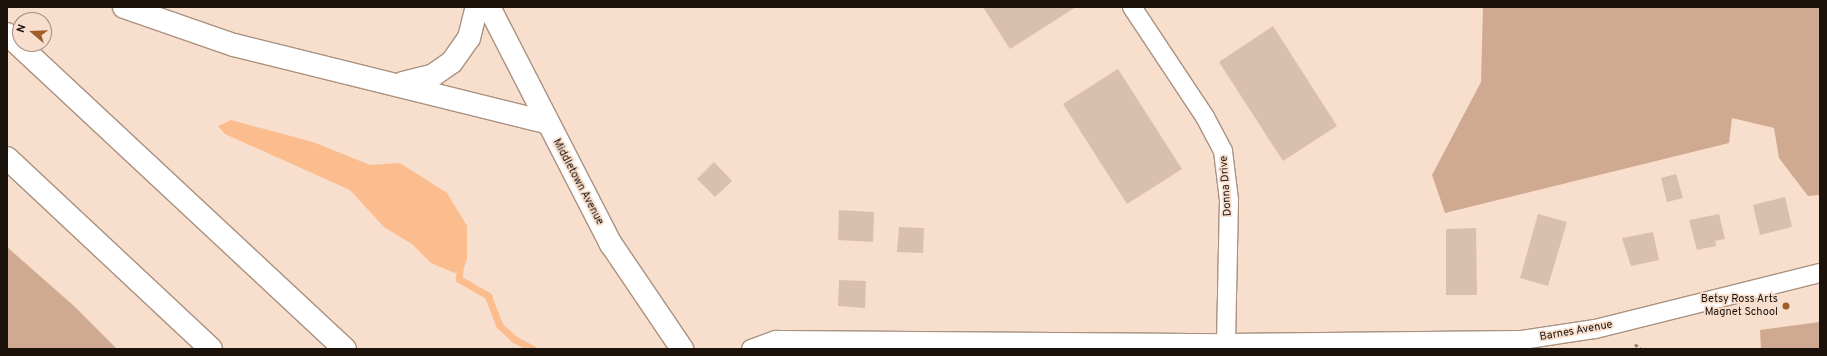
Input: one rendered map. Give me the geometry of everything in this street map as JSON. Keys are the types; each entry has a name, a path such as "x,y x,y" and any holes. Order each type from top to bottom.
{"main road":[{"path":"124,7 234,45 546,122"},
{"path":"394,84 423,80 452,62 469,38 477,7"},
{"name":"Middletown Avenue","path":"488,7 546,122 612,244 682,349"},
{"path":"7,34 345,349"},
{"path":"7,158 211,349"}],"street":[{"name":"Donna Drive","path":"1132,7 1205,117 1223,151 1229,200 1226,344"},
{"name":"Barnes Avenue","path":"751,349 784,340 1226,344 1522,340 1595,329 1820,273"}],"path":[{"path":"1635,349 1635,344 1641,349"}],"shaded area":[{"path":"1483,7 1820,7 1820,195 1808,196 1779,158 1774,128 1732,118 1729,143 1445,213 1432,175 1481,82"},
{"path":"231,120 313,142 370,165 400,163 447,193 467,226 467,259 463,270 455,273 431,263 412,244 384,227 350,190 225,134 218,126"},
{"path":"7,247 74,306 117,349 7,349"},
{"path":"1820,322 1820,349 1761,349 1760,330"}],"building":[{"path":"983,7 1076,7 1010,49"},
{"path":"1273,26 1337,126 1283,161 1219,62"},
{"path":"1118,69 1182,169 1127,204 1063,104"},
{"path":"714,162 732,181 715,197 697,179"},
{"path":"1676,174 1683,198 1667,202 1661,178"},
{"path":"1785,197 1792,227 1760,235 1753,205"},
{"path":"839,210 874,212 873,242 838,240"},
{"path":"1538,214 1567,222 1548,286 1520,278"},
{"path":"1719,214 1725,239 1715,241 1716,246 1697,250 1689,220"},
{"path":"899,227 924,228 923,253 897,252"},
{"path":"1476,228 1477,295 1446,295 1446,229"},
{"path":"1653,232 1659,260 1631,266 1622,238"},
{"path":"839,280 866,281 865,308 838,306"}],"waterway":[{"path":"460,263 459,279 488,296 499,325 514,339 533,349"}],"place":[{"name":"Betsy Ross Arts Magnet School","path":"1786,306"}]}
